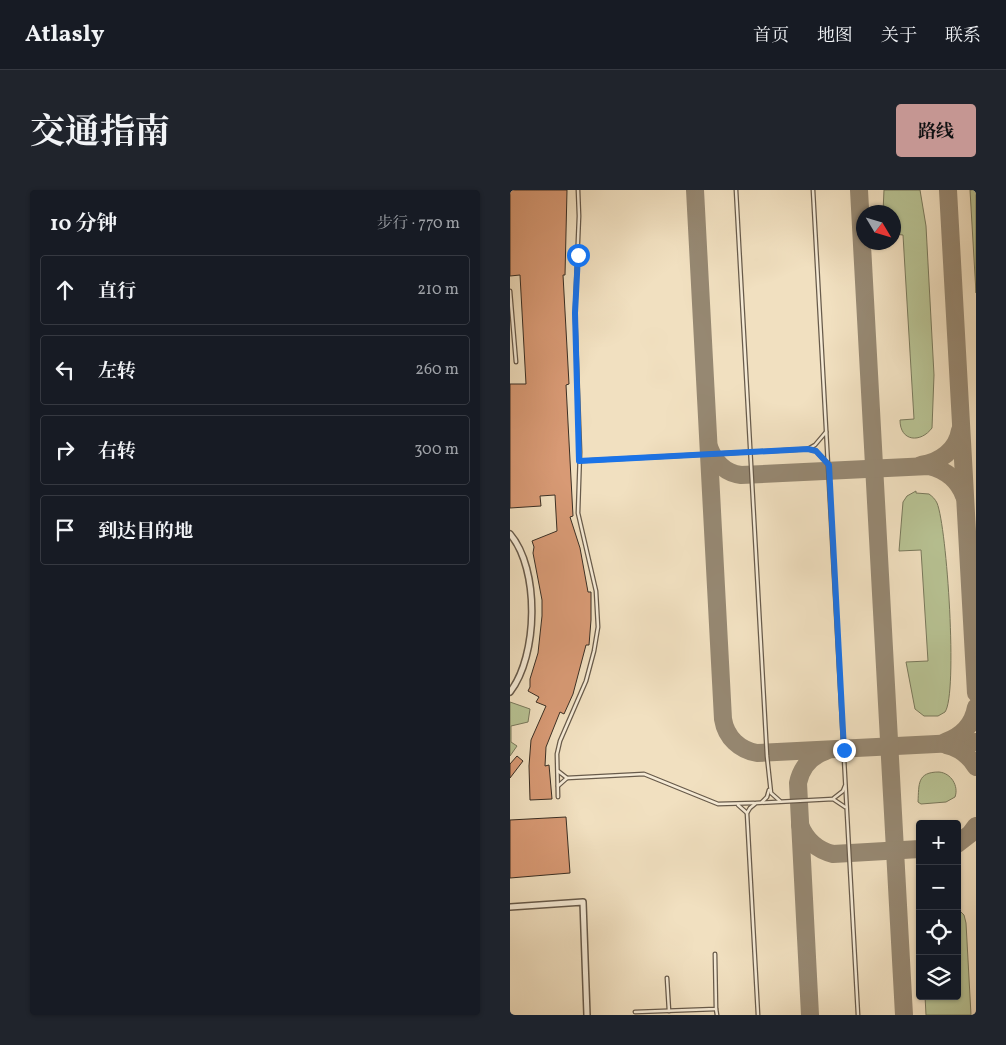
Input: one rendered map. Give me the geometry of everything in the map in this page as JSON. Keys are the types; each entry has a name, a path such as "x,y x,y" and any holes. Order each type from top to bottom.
{"street":[{"path":"510,534 518,543 529,576 532,596 532,620 523,665 516,684 510,692"},
{"path":"510,907 583,902 587,1015"}],"lane":[{"path":"558,797 557,754 560,741 586,681 598,627 596,591 579,522 575,313 579,216 578,190"},
{"path":"736,190 770,789 774,797 780,801"},
{"path":"813,190 858,1015"},
{"path":"510,291 516,362"},
{"path":"808,449 815,445 827,431"},
{"path":"579,461 808,449 816,451 829,465"},
{"path":"557,771 567,778 644,774 718,804 833,799 846,808"},
{"path":"557,787 567,778"},
{"path":"833,799 843,791 845,784"},
{"path":"762,802 767,797 770,789"},
{"path":"756,803 747,813 758,1015"},
{"path":"737,804 747,813"},
{"path":"714,954 717,1015"},
{"path":"667,978 669,1011"},
{"path":"635,1012 716,1009"}],"green space":[{"path":"884,190 920,190 926,226 934,375 932,428 917,438 912,438 903,433 900,420 914,419 903,235 901,235 901,205 883,205"},
{"path":"970,190 976,190 976,293"},
{"path":"916,491 916,493 929,494 934,498 941,518 944,543 950,610 951,675 949,699 945,712 938,716 924,716 915,709 906,662 928,661 921,550 899,551 903,502 907,496"},
{"path":"510,702 530,709 528,722 511,726 511,742 517,746 510,756"},
{"path":"939,772 947,775 953,781 956,789 955,797 946,802 921,804 918,802 921,780 927,774"},
{"path":"961,912 966,923 971,1015 926,1015 925,1000 961,1000"}],"building":[{"path":"510,190 567,190 565,275 563,275 569,384 566,385 573,516 570,517 580,548 588,592 591,592 591,620 589,645 586,645 573,694 564,714 560,712 546,747 545,766 549,765 552,799 530,800 529,766 531,740 546,706 536,702 539,697 528,691 538,653 542,616 542,600 532,541 557,531 555,495 540,496 541,506 510,508 510,384 526,384 520,275 510,276"},
{"path":"517,756 523,761 510,778 510,764"},
{"path":"566,817 570,873 510,878 510,820"}],"taxiway":[{"path":"695,190 723,719 727,732 740,746 757,753 976,742"},
{"path":"859,190 904,1015"},
{"path":"948,190 976,693"},
{"path":"921,465 935,461 947,454 955,443 960,430"},
{"path":"709,447 721,466 730,472 741,475 929,466 940,470 955,480 964,496"},
{"path":"945,742 957,737 966,729 975,713 976,707"},
{"path":"946,745 963,753 976,767"},
{"path":"810,1015 798,783 808,763 826,751"},
{"path":"800,825 805,835 813,844 833,854 916,849"},
{"path":"961,841 976,826"}],"route":[{"path":"578,255 575,313 579,461 808,449 816,451 829,465 844,750"}]}
